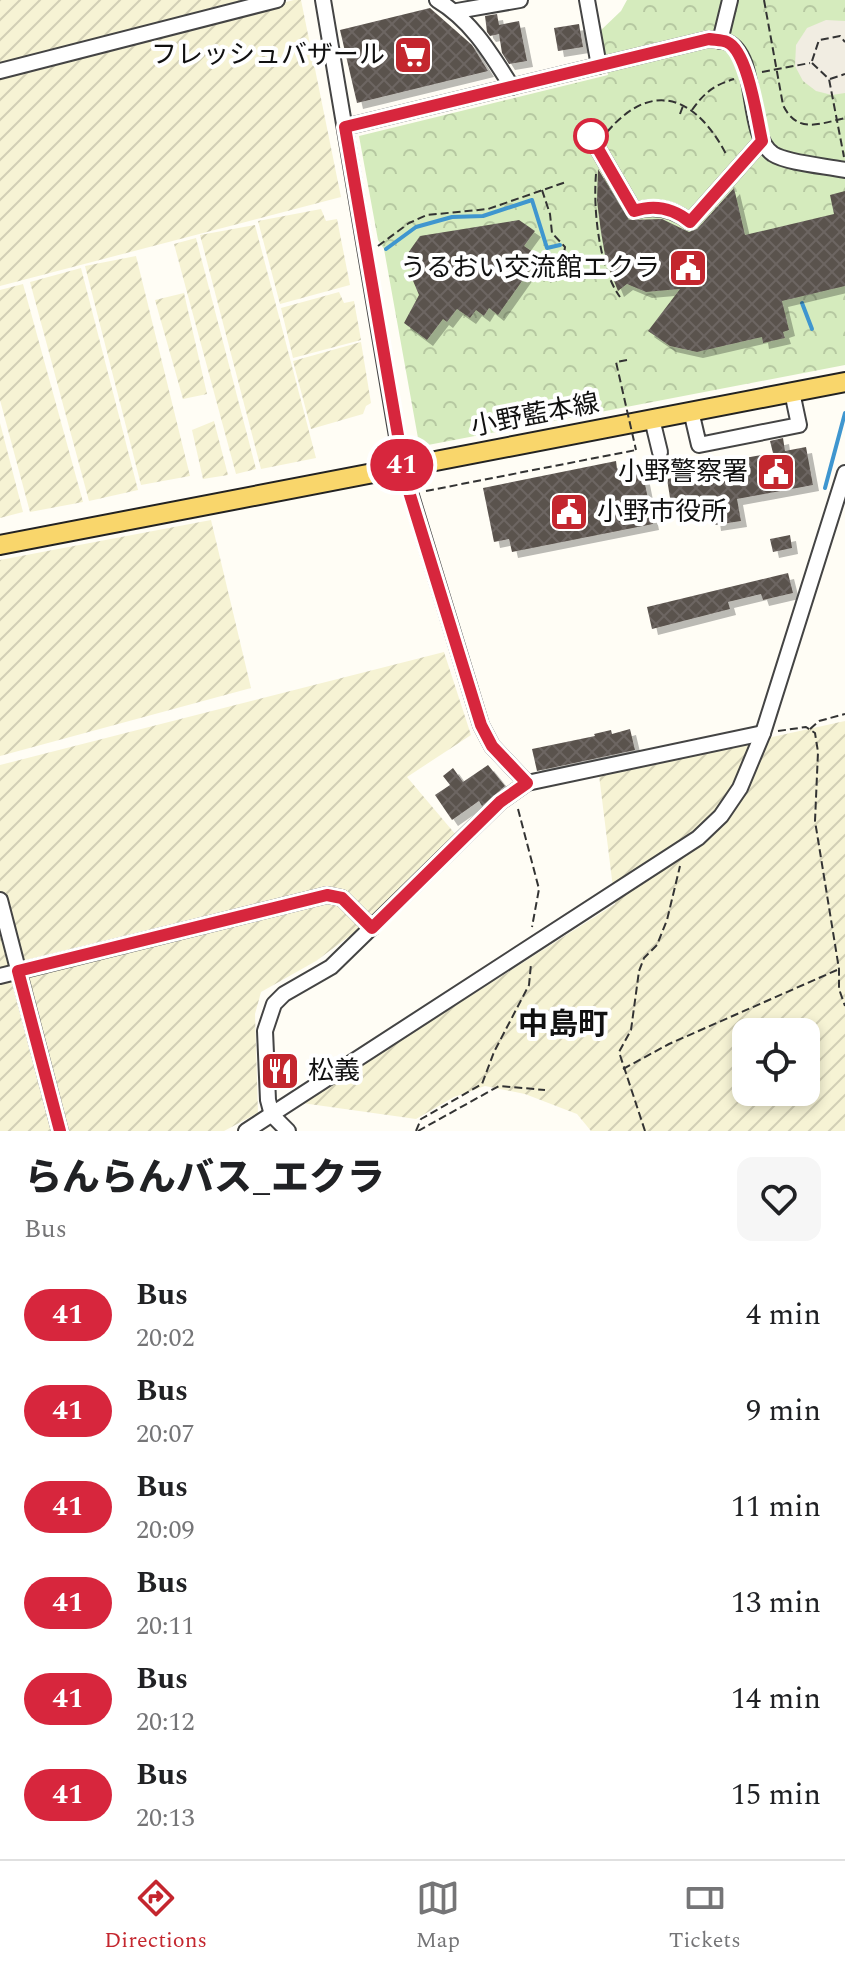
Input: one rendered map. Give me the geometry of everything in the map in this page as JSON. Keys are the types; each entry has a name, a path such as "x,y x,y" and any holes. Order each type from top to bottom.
{"main road":[{"name":"小野藍本線","path":"0,545 845,382"}],"street":[{"path":"0,71 277,0"},
{"path":"323,0 402,466 481,725 492,746 527,783"},
{"path":"437,0 457,11 482,40 512,87"},
{"path":"457,11 520,0"},
{"path":"587,0 599,66"},
{"path":"720,41 730,0"},
{"path":"345,127 709,39 727,42 737,49 766,147 778,156 845,170"},
{"path":"593,140 634,211 649,207 664,208 690,222 762,141"},
{"path":"691,411 699,445 799,425 792,392"},
{"path":"652,419 660,452"},
{"path":"246,1131 679,851 721,816 740,788 763,733 845,473"},
{"path":"288,1131 272,1115 268,1100 265,1031 274,1004 284,994 331,967 500,802 527,783 763,733"},
{"path":"0,976 327,895 342,898 372,928"},
{"path":"0,900 60,1131"}],"path":[{"path":"764,0 783,105 788,116 800,124 810,125 845,118"},
{"path":"812,63 819,40 840,36 845,42"},
{"path":"755,73 812,63"},
{"path":"812,63 829,79 845,160"},
{"path":"829,79 844,76 845,83"},
{"path":"692,111 712,87 738,77"},
{"path":"593,140 639,104 661,99 684,105 692,111 714,134 735,171"},
{"path":"680,114 684,105"},
{"path":"598,169 595,191 599,233 612,281 620,297"},
{"path":"377,247 409,223 427,215 488,209 566,182"},
{"path":"542,190 552,233 565,247 563,260 555,275"},
{"path":"420,492 636,450 616,362 627,360"},
{"path":"810,730 819,721 845,714"},
{"path":"763,733 806,727 815,733 818,752 815,821 839,969 839,989 845,1006"},
{"path":"417,1131 421,1119 478,1088 529,985 532,927 539,889 514,792"},
{"path":"645,1131 619,1052 631,1030 639,971 644,958 657,945 667,920 680,869 679,851"},
{"path":"623,1069 669,1044 839,969"},
{"path":"417,1131 499,1086 545,1090"},
{"path":"478,1088 484,1095"}],"shaded area":[{"path":"0,0 242,0 0,63"},
{"path":"301,0 341,197 0,286 0,74"},
{"path":"826,20 845,21 845,93 832,95 816,91 803,81 795,66 796,45 807,28"},
{"path":"321,209 326,221 337,219 350,285 280,304 258,221"},
{"path":"255,225 316,458 261,469 200,235"},
{"path":"196,238 256,469 236,474 174,244"},
{"path":"136,256 190,476 141,485 85,266"},
{"path":"81,268 138,490 89,501 30,282"},
{"path":"23,284 83,502 30,512 0,400 0,290"},
{"path":"339,292 344,303 354,301 361,340 293,358 281,308"},
{"path":"184,293 207,394 183,399 155,300"},
{"path":"361,342 371,403 363,414 311,429 293,361"},
{"path":"214,421 228,475 203,479 192,430"},
{"path":"0,423 23,512 0,518"},
{"path":"211,520 251,688 0,756 0,560"},
{"path":"444,652 471,735 407,777 456,835 351,935 316,961 261,992 255,1014 258,1113 224,1131 0,1131 0,765"},
{"path":"845,721 845,1131 591,1131 577,1114 525,1094 485,1086 454,1097 416,1119 302,1103 615,904 599,775"}],"green space":[{"path":"627,0 845,0 845,365 428,445 418,438 384,249 378,240 359,136 608,75 599,32 621,11"}],"building":[{"name":"フレッシュバザール","path":"430,8 472,45 488,71 357,103 340,30"},
{"path":"497,14 499,25 519,21 527,61 509,64 502,53 499,34 490,36 487,32 485,16"},
{"path":"579,24 583,47 558,51 554,28"},
{"name":"うるおい交流館エクラ","path":"598,169 629,220 662,219 689,232 697,229 734,188 745,235 834,214 830,195 845,191 845,286 782,301 789,330 783,332 785,338 763,343 762,337 697,352 670,346 648,331 680,289 646,292 627,284 618,291 606,261 601,232 597,201"},
{"path":"519,220 535,231 524,246 543,259 548,251 558,259 545,277 532,267 498,315 489,308 484,316 476,310 470,318 457,309 447,322 443,319 427,340 404,323 419,295 411,276 414,257 408,253 420,236"},
{"path":"783,438 785,451 806,447 813,485 737,499 741,521 715,525 713,509 673,516 667,479 689,475 690,479 736,471 734,460 773,453 770,441"},
{"path":"616,461 617,469 641,464 653,524 512,552 509,539 494,542 483,488"},
{"path":"790,535 792,548 773,552 770,539"},
{"path":"788,573 793,593 763,600 761,594 728,602 730,609 652,629 647,607"},
{"path":"630,729 635,750 537,771 532,749 611,730 612,734"},
{"path":"488,765 505,786 482,806 479,801 452,820 435,795 450,785 443,776 453,768 463,782"}],"waterway":[{"path":"386,249 416,227 452,217 483,216 532,200 547,248 560,245"},
{"path":"802,303 812,329"},
{"path":"825,488 845,413"}],"bus line":[{"name":"41","path":"60,1131 18,971 327,895 342,898 372,928 500,802 527,783 492,746 481,725 408,490 345,127 709,39 727,42 737,49 744,65 762,141 690,222 664,208 649,207 634,211 590,135"}],"place":[{"name":"フレッシュバザール","path":"413,55"},
{"name":"うるおい交流館エクラ","path":"688,268"},
{"name":"小野警察署","path":"776,472"},
{"name":"小野市役所","path":"569,512"},
{"name":"松義","path":"280,1071"}],"district":[{"name":"中島町","path":"563,1025"}]}
